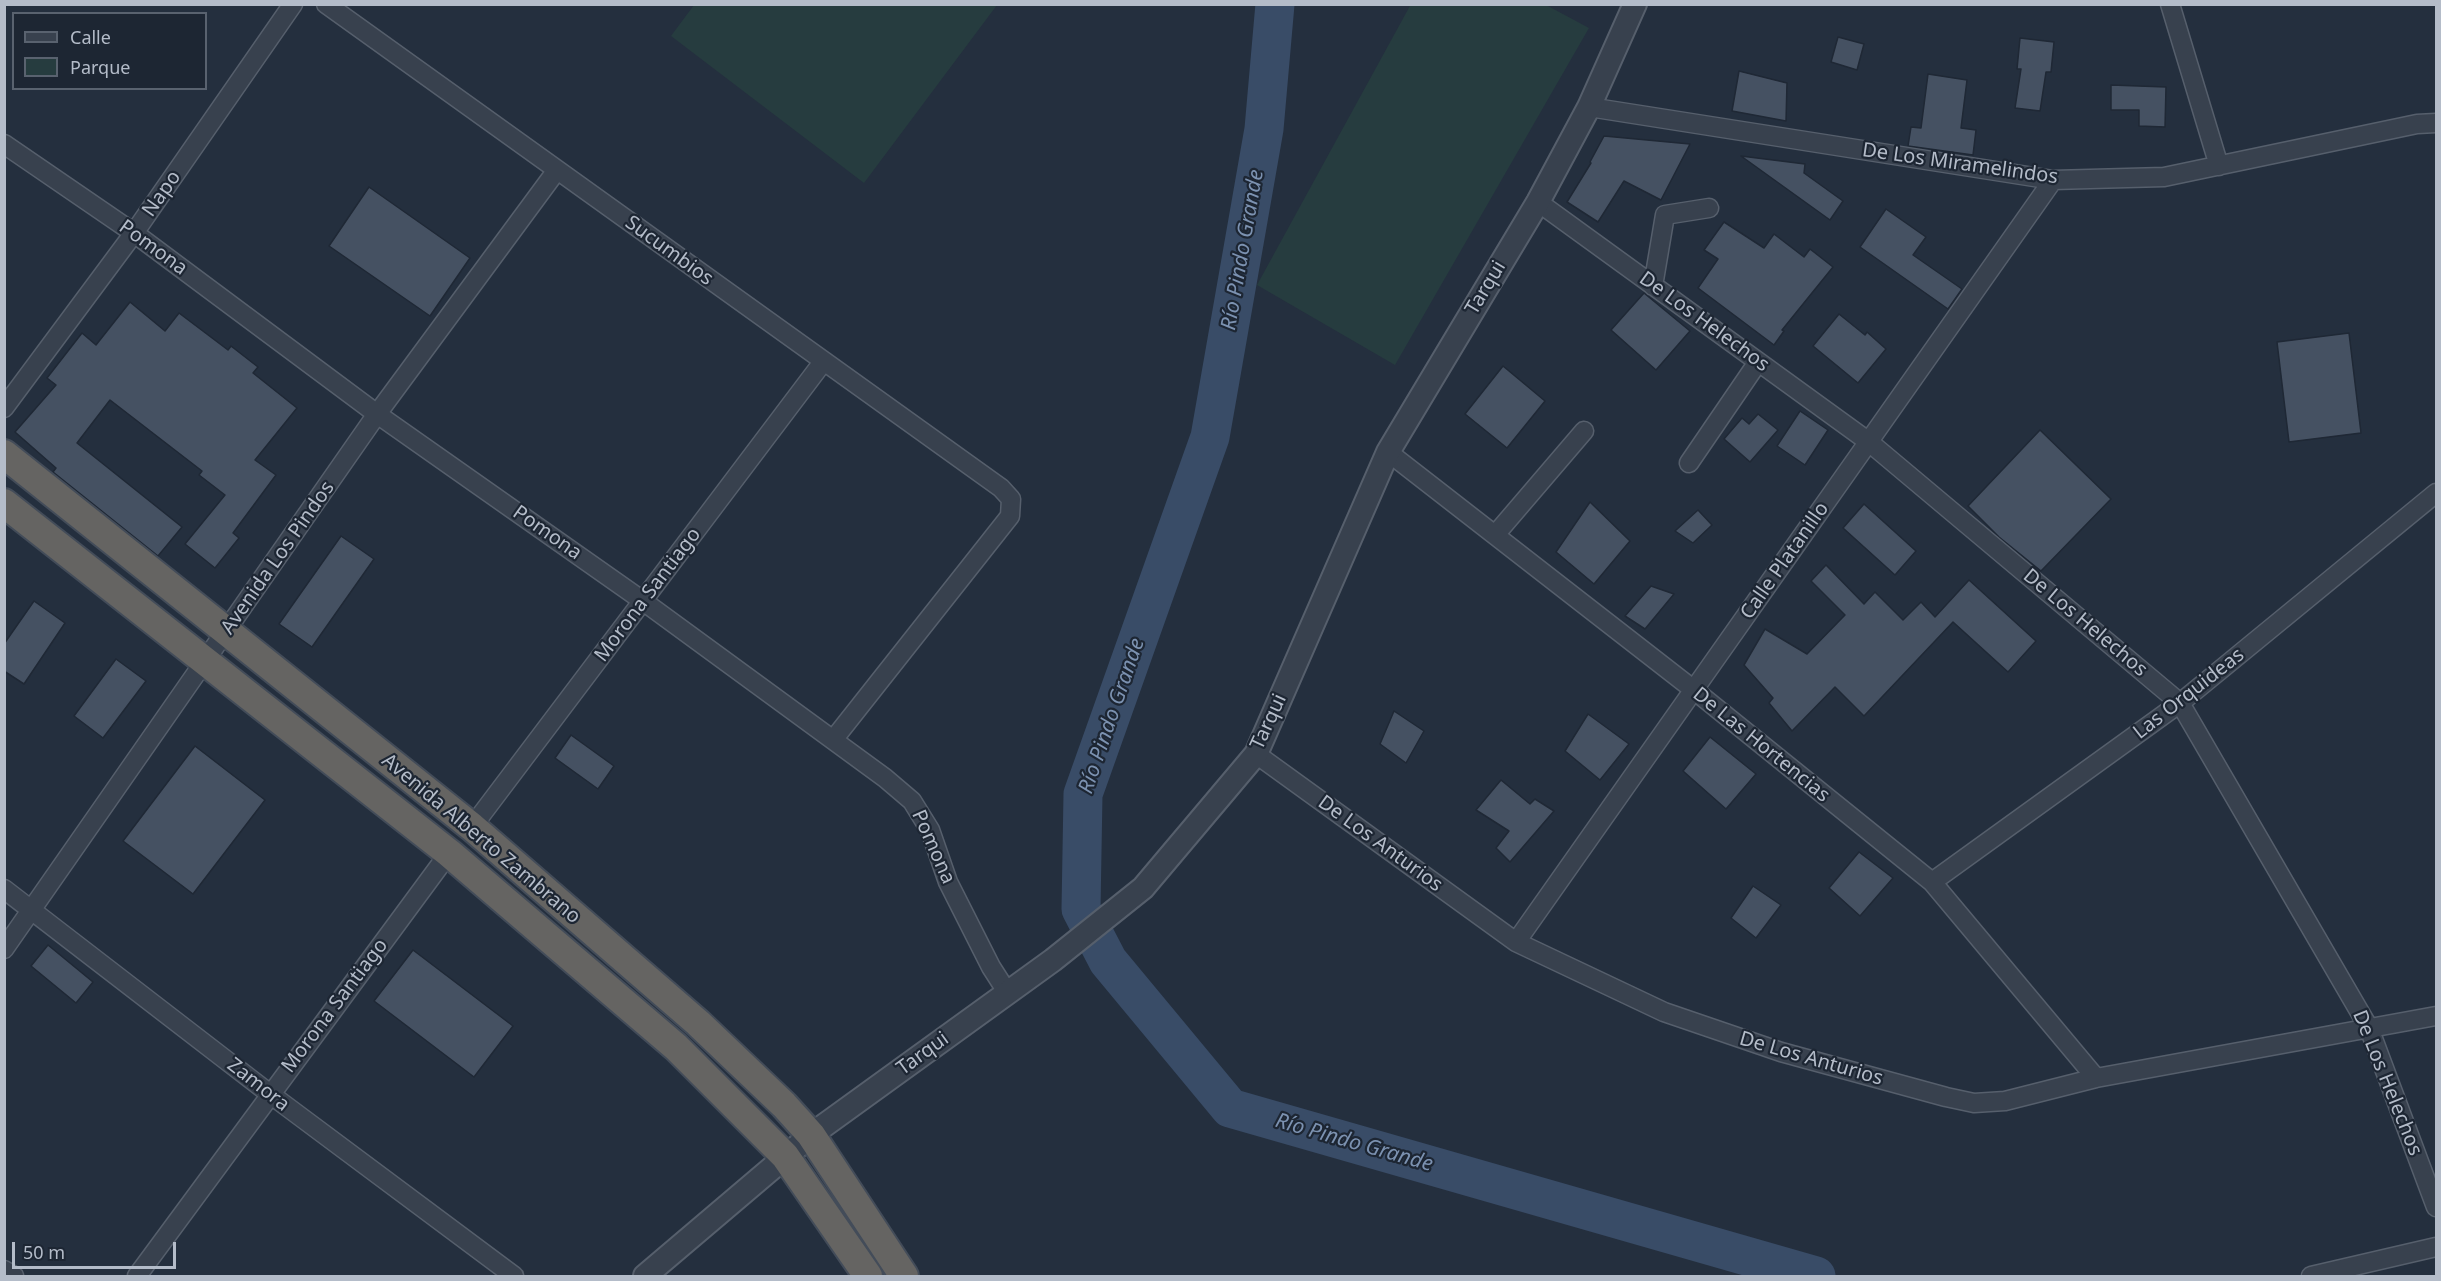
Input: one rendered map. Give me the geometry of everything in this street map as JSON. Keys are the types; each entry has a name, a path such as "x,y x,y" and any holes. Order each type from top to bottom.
{"highway":[{"name":"Avenida Alberto Zambrano","path":"4,454 472,827 698,1023 784,1105 811,1135 904,1276"},
{"name":"Avenida Alberto Zambrano","path":"4,503 204,663 449,853 676,1047 785,1156 868,1276"}],"street":[{"name":"Napo","path":"4,408 134,233 293,4"},
{"name":"Sucumbios","path":"326,4 1001,488 1011,499 1010,516 833,740"},
{"name":"Tarqui","path":"645,1276 811,1135 1053,960 1143,888 1256,754 1388,452 1538,202 1589,107 1635,4"},
{"path":"2170,4 2219,165"},
{"name":"De Los Miramelindos","path":"1589,107 2053,180 2164,177 2417,124 2436,123"},
{"name":"Pomona","path":"4,144 134,233 377,414 643,601 885,778 912,801 930,830 948,882 975,938 1007,992"},
{"name":"Avenida Los Pindos","path":"4,949 228,631 377,414 557,171"},
{"name":"Calle Platanillo","path":"1516,942 2053,180"},
{"name":"De Los Helechos","path":"1538,202 1869,442 2180,703 2369,1028 2436,1207"},
{"path":"1653,286 1665,215 1709,208"},
{"name":"Morona Santiago","path":"472,827 823,362"},
{"path":"1689,463 1758,362"},
{"path":"1495,535 1584,431"},
{"name":"De Las Hortencias","path":"1388,452 1694,690 1932,882 2096,1078"},
{"name":"Las Orquideas","path":"1932,882 2180,703 2436,494"},
{"name":"De Los Anturios","path":"1256,754 1516,942 1664,1012 1781,1052 1946,1097 1974,1103 2005,1101 2096,1078 2436,1016"},
{"name":"Morona Santiago","path":"137,1276 449,853"},
{"name":"Zamora","path":"4,889 270,1094 514,1276"},
{"path":"2311,1276 2436,1247"},
{"path":"4,1270 14,1276"}],"green space":[{"path":"1411,4 1546,5 1589,28 1395,365 1257,285"},
{"path":"694,5 997,5 864,183 671,36"}],"building":[{"path":"1838,37 1864,44 1857,70 1831,62"},
{"path":"2020,38 2054,42 2051,72 2046,72 2040,111 2015,108 2021,69 2017,69"},
{"path":"1739,71 1787,83 1786,121 1732,111"},
{"path":"1928,74 1967,80 1961,128 1976,130 1973,155 1908,146 1911,127 1921,128"},
{"path":"2111,85 2166,87 2165,127 2139,126 2139,110 2111,110"},
{"path":"1604,136 1690,144 1661,200 1624,181 1598,222 1567,202 1591,163"},
{"path":"1741,156 1805,164 1804,173 1843,201 1830,220"},
{"path":"369,187 470,258 430,316 329,246"},
{"path":"1886,209 1926,237 1913,255 1962,289 1948,309 1860,247"},
{"path":"1724,222 1764,248 1774,234 1804,257 1810,249 1833,267 1782,330 1784,331 1774,345 1698,288 1718,259 1704,250"},
{"path":"1644,293 1690,331 1656,370 1611,330"},
{"path":"130,302 165,331 179,313 228,350 231,346 258,367 253,373 297,408 255,460 276,475 233,533 239,538 215,568 185,544 225,495 199,475 202,471 110,400 77,443 182,527 158,556 53,472 56,468 15,432 56,385 47,378 82,333 96,345"},
{"path":"1839,314 1865,335 1867,332 1886,349 1858,383 1813,346"},
{"path":"2349,333 2361,433 2289,442 2277,342"},
{"path":"1503,366 1545,401 1507,448 1465,414"},
{"path":"1800,411 1828,430 1805,465 1777,446"},
{"path":"1758,414 1778,430 1750,462 1724,439 1742,418 1749,424"},
{"path":"2040,430 2111,499 2041,571 1999,537 1968,506"},
{"path":"1590,502 1630,541 1594,584 1556,552"},
{"path":"1864,504 1916,551 1895,575 1843,528"},
{"path":"1698,510 1712,525 1693,543 1675,531"},
{"path":"341,536 374,559 312,647 279,624"},
{"path":"1826,565 1864,604 1875,592 1903,620 1921,602 1935,617 1969,580 2036,641 2008,672 1953,622 1864,716 1835,687 1792,731 1769,703 1773,698 1744,665 1765,629 1807,654 1845,615 1811,581"},
{"path":"1651,586 1674,594 1645,629 1625,616"},
{"path":"34,601 65,623 24,684 4,671 4,644"},
{"path":"116,659 146,681 103,738 74,716"},
{"path":"1394,711 1424,731 1406,763 1380,744"},
{"path":"1588,714 1629,744 1600,780 1565,751"},
{"path":"571,735 614,766 598,789 555,758"},
{"path":"1710,737 1756,774 1726,809 1683,771"},
{"path":"195,746 265,800 193,894 123,841"},
{"path":"1501,780 1530,804 1535,799 1554,811 1510,862 1496,848 1509,831 1476,810"},
{"path":"1859,852 1893,878 1860,916 1829,888"},
{"path":"1753,886 1781,905 1756,938 1731,918"},
{"path":"48,945 93,982 76,1003 31,966"},
{"path":"413,950 513,1026 474,1077 374,1001"}],"waterway":[{"name":"Río Pindo Grande","path":"1275,4 1264,129 1210,437 1083,794 1081,909 1108,961 1230,1108 1816,1276"}]}
